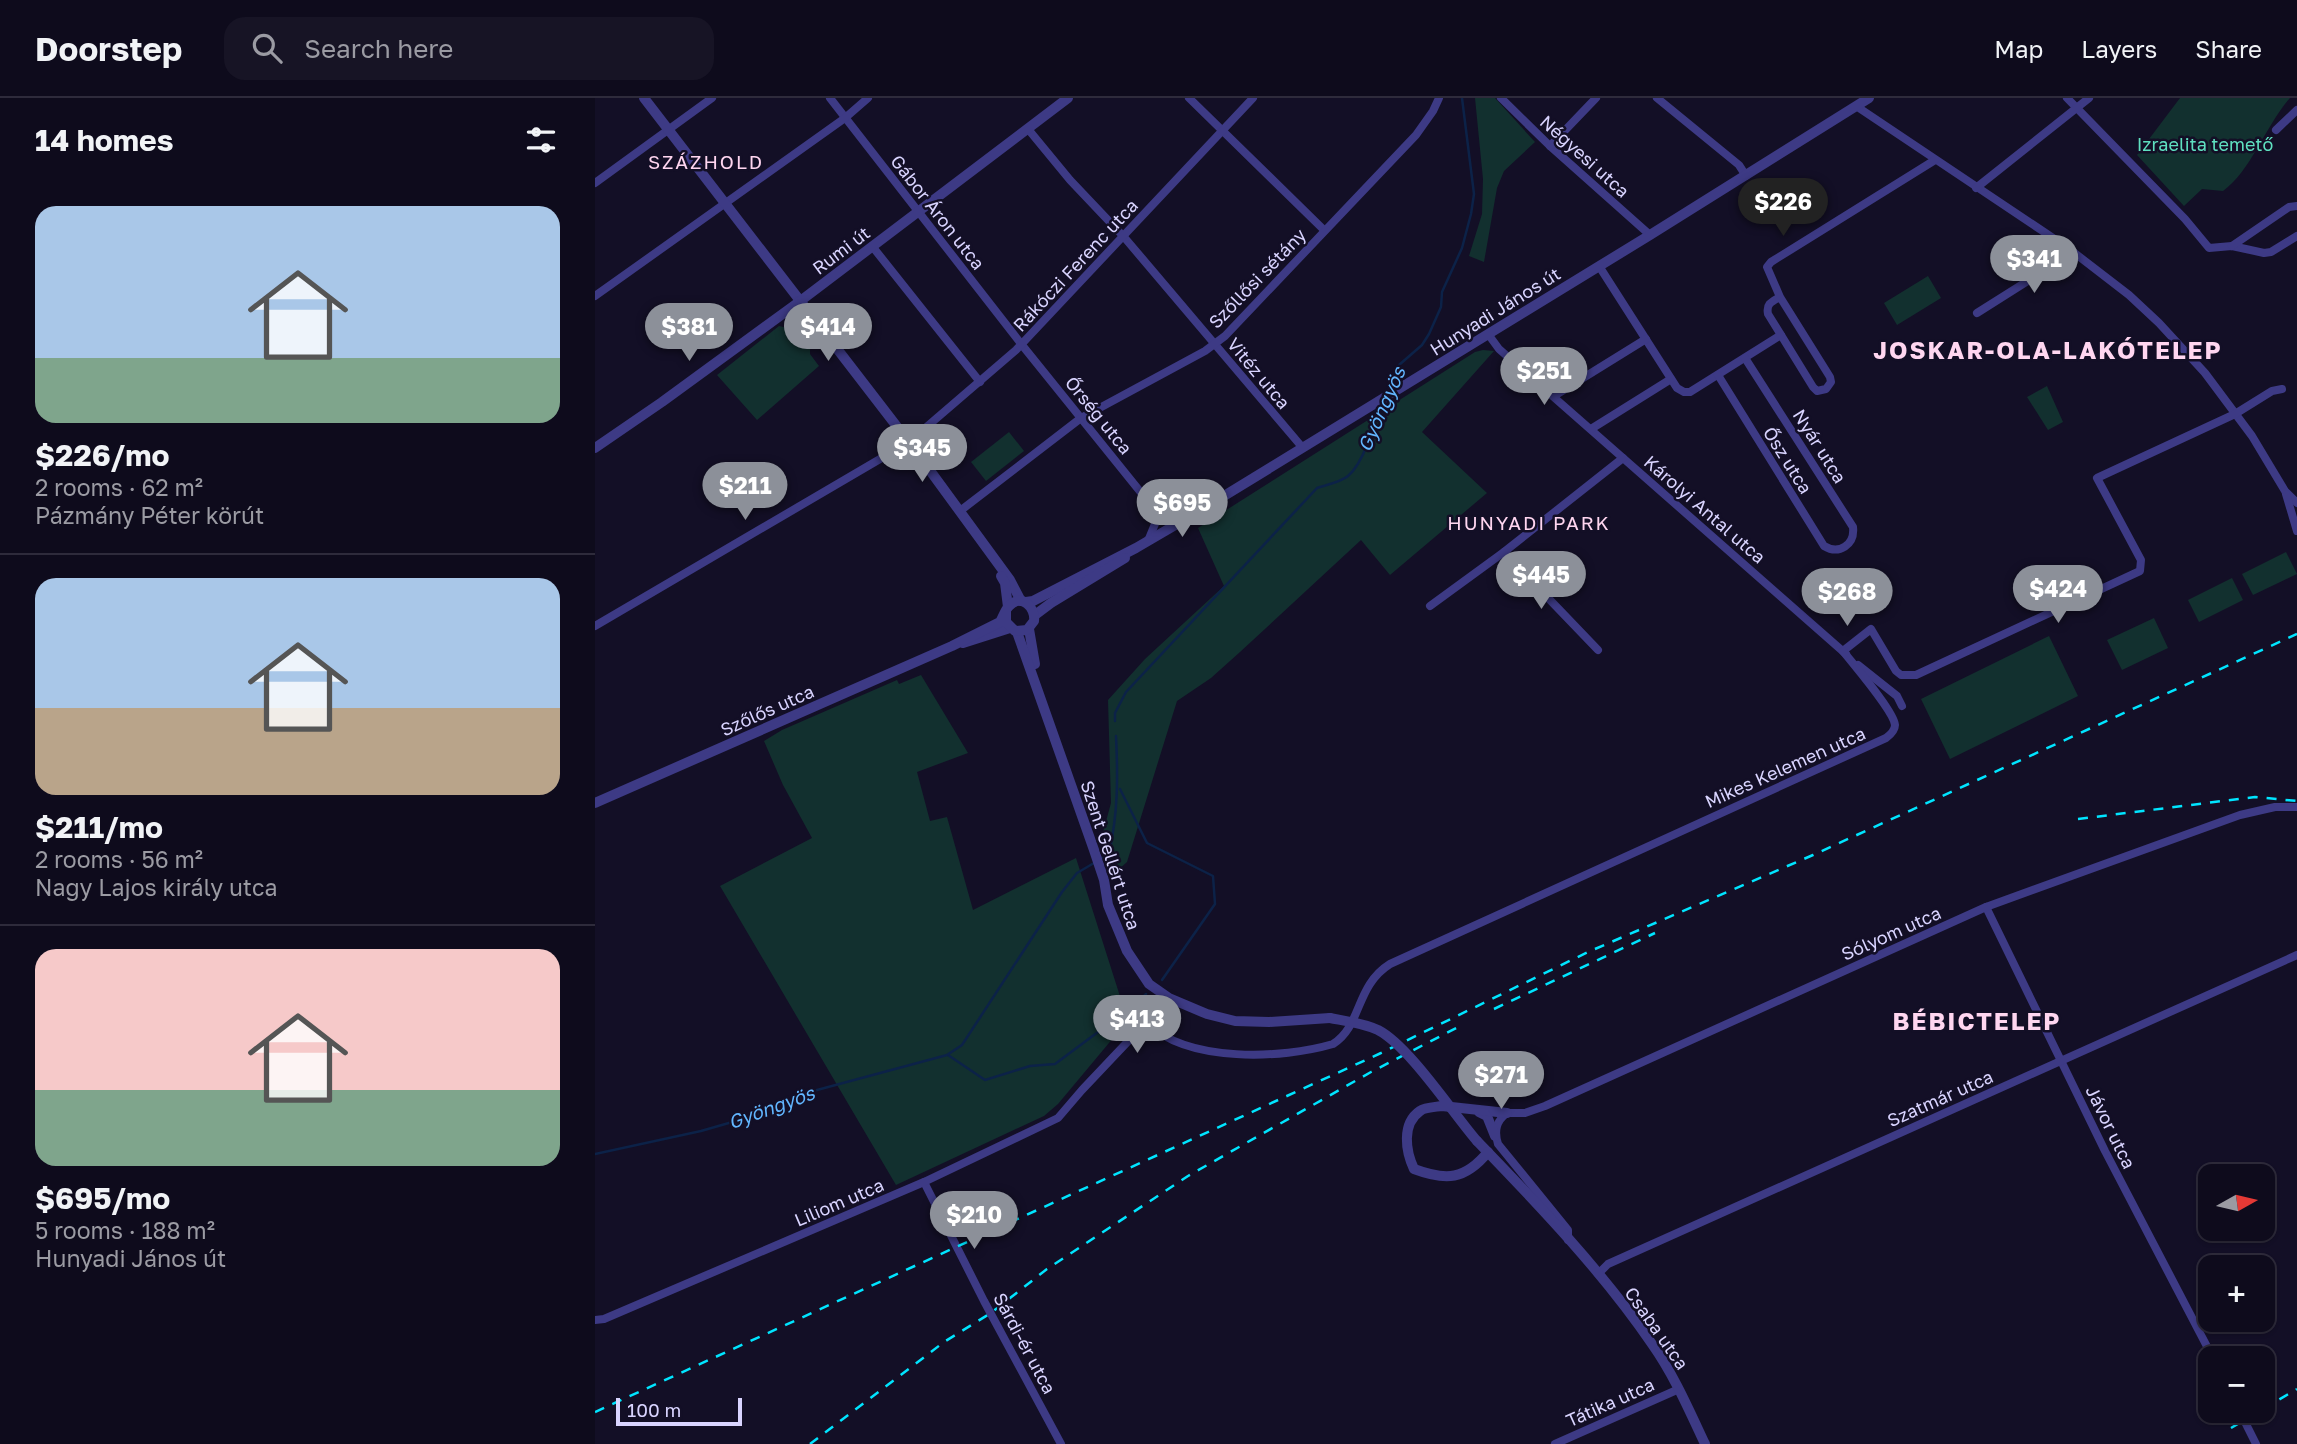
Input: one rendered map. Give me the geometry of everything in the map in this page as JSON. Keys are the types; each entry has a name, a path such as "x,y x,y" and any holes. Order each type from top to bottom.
{"street":[{"path":"644,98 961,511 1010,580 1023,602 1033,608 1034,621 1029,629 1014,630 1006,622 1005,583 986,547"},
{"path":"595,183 712,98"},
{"name":"Gábor Áron utca","path":"829,98 1022,345"},
{"path":"595,296 845,118 868,98"},
{"name":"Rumi út","path":"595,447 662,402 799,302 1068,98"},
{"path":"1189,98 1324,230"},
{"name":"Rákóczi Ferenc utca","path":"595,626 909,442 1022,345 1253,98"},
{"name":"Szőllősi sétány","path":"961,511 1080,418 1215,345 1421,129 1439,98"},
{"name":"Négyesi utca","path":"1501,98 1650,236"},
{"path":"1550,146 1597,98"},
{"path":"1657,98 1739,165 1746,176"},
{"path":"1845,98 2111,279 2159,323 2205,373 2252,436 2285,491 2297,503"},
{"name":"Hunyadi János út","path":"1023,602 1148,542 1650,236 1869,98"},
{"path":"2067,98 2193,227 2209,248 2232,246 2264,253 2271,252 2297,236"},
{"path":"1976,188 2089,98"},
{"path":"2276,130 2297,110"},
{"name":"Vitéz utca","path":"1028,129 1070,180 1124,237 1302,447"},
{"path":"1780,297 1769,303 1768,314 1817,391 1821,391 1831,382 1830,377 1780,297 1767,267 1935,160"},
{"path":"2232,246 2289,207 2297,206"},
{"path":"872,246 980,382"},
{"path":"1977,313 2050,267 2067,248"},
{"path":"1599,266 1677,388 1684,392 1690,392 1781,335"},
{"name":"Károlyi Antal utca","path":"1488,334 1499,349 1553,397 1897,696 1902,706"},
{"path":"1553,397 1646,339"},
{"name":"Őrség utca","path":"1022,345 1151,505"},
{"name":"Nyár utca","path":"1745,358 1853,527 1852,542 1841,550"},
{"name":"Ősz utca","path":"1717,375 1824,546 1831,550 1841,550"},
{"path":"1591,429 1671,379"},
{"path":"1843,651 1871,629 1896,671 1901,675 1916,675 2135,574 2142,567 2141,560 2097,478 2235,414 2272,391 2283,389"},
{"path":"1430,606 1504,552 1623,458"},
{"path":"2285,491 2297,531"},
{"path":"1151,505 1168,516 1201,510"},
{"path":"1148,542 1157,519 1151,505"},
{"name":"Hunyadi János út","path":"1035,615 1122,561 1136,548"},
{"path":"1504,552 1598,650"},
{"path":"1007,609 1014,602 1023,602"},
{"name":"Szőlős utca","path":"595,803 952,646 1000,622 1007,609"},
{"name":"Szent Gellért utca","path":"1029,629 1041,699"},
{"name":"Szőlős utca","path":"952,646 1014,630"},
{"name":"Szent Gellért utca","path":"1014,630 1026,650 1100,868 1108,905 1127,951 1149,984 1169,998 1207,1014 1235,1021 1330,1018 1361,1024 1381,1032"},
{"name":"Mikes Kelemen utca","path":"1147,1023 1159,1034 1178,1042 1240,1054 1277,1055 1333,1044 1348,1030 1374,976 1390,964 1886,738 1893,732 1895,724 1890,712 1843,651"},
{"name":"Sólyom utca","path":"1507,1113 1525,1113 1545,1106 1986,907 2240,815 2275,807 2297,807"},
{"name":"Jávor utca","path":"1986,907 2105,1151 2207,1346"},
{"name":"Szatmár utca","path":"1598,1274 1608,1264 2297,955"},
{"name":"Liliom utca","path":"595,1320 604,1319 924,1182 1059,1118 1169,998"},
{"name":"Csaba utca","path":"1381,1032 1421,1071 1477,1141 1598,1274 1652,1343 1679,1389 1705,1444"},
{"path":"1488,1152 1466,1171 1453,1177 1435,1177 1414,1169 1408,1153 1407,1134 1420,1111 1442,1106 1507,1113"},
{"path":"1476,1110 1487,1116 1495,1136"},
{"path":"1495,1136 1499,1122 1507,1113"},
{"name":"Csaba utca","path":"1495,1136 1498,1144 1568,1230 1568,1240"},
{"name":"Sárdi-ér utca","path":"924,1182 1061,1444"},
{"name":"Tátika utca","path":"1555,1444 1679,1389"},
{"path":"2246,1423 2256,1444"}],"green space":[{"path":"1475,98 1495,98 1535,142 1504,171 1497,188 1484,262 1469,256 1482,214 1483,179"},
{"name":"Izraelita temető","path":"2180,98 2290,98 2233,182 2223,191 2202,189 2184,206 2137,155"},
{"path":"1928,276 1941,298 1897,325 1884,303"},
{"path":"779,326 797,330 810,343 810,354 819,366 757,420 717,375"},
{"path":"1494,351 1422,432 1487,493 1390,575 1361,540 1211,678 1177,701 1127,862 1110,877 1102,836 1111,803 1108,700 1145,659 1224,586 1198,528 1475,352"},
{"path":"2047,386 2063,422 2048,430 2027,397"},
{"path":"1009,432 1024,451 986,481 971,462"},
{"path":"2286,552 2297,574 2253,595 2242,574"},
{"path":"2232,578 2243,600 2199,622 2188,600"},
{"path":"2154,618 2168,648 2122,670 2107,640"},
{"path":"2049,636 2078,696 1950,759 1921,699"},
{"path":"921,675 968,753 917,772 930,821 947,817 973,910 1076,858 1125,1012 1124,1025 1058,1104 1044,1116 896,1185 720,886 812,838 783,785 764,741 782,730 897,680 899,684"}],"waterway":[{"name":"Gyöngyös","path":"1391,390 1399,365 1422,345 1429,334 1441,307 1442,292 1462,248 1471,214 1474,194 1462,98"},
{"name":"Gyöngyös","path":"1115,721 1115,713 1126,692 1317,488 1348,476 1367,445 1376,410 1386,402"},
{"name":"Gyöngyös","path":"1100,860 1109,854 1116,810 1116,736"},
{"name":"Gyöngyös","path":"1120,789 1147,843 1213,876 1215,904 1162,980"},
{"name":"Gyöngyös","path":"595,1154 701,1131 760,1114 817,1090 947,1055 962,1045 1062,892 1077,873 1094,863"},
{"name":"Gyöngyös","path":"948,1055 985,1080 1030,1066 1055,1064 1146,994"}],"railway":[{"path":"595,1412 1381,1053 1588,952 1813,855 2297,634"},
{"path":"2078,819 2255,797 2297,801"},
{"path":"1494,1009 1655,933"},
{"path":"810,1444 944,1342 991,1313 1047,1269 1188,1176 1371,1072 1462,1025"},
{"path":"2275,1402 2297,1389"},
{"path":"2231,1428 2239,1423"}],"district":[{"name":"SZÁZHOLD","path":"706,161"},
{"name":"JOSKAR-OLA-LAKÓTELEP","path":"2048,349"},
{"name":"HUNYADI PARK","path":"1529,522"},
{"name":"BÉBICTELEP","path":"1977,1020"}]}
